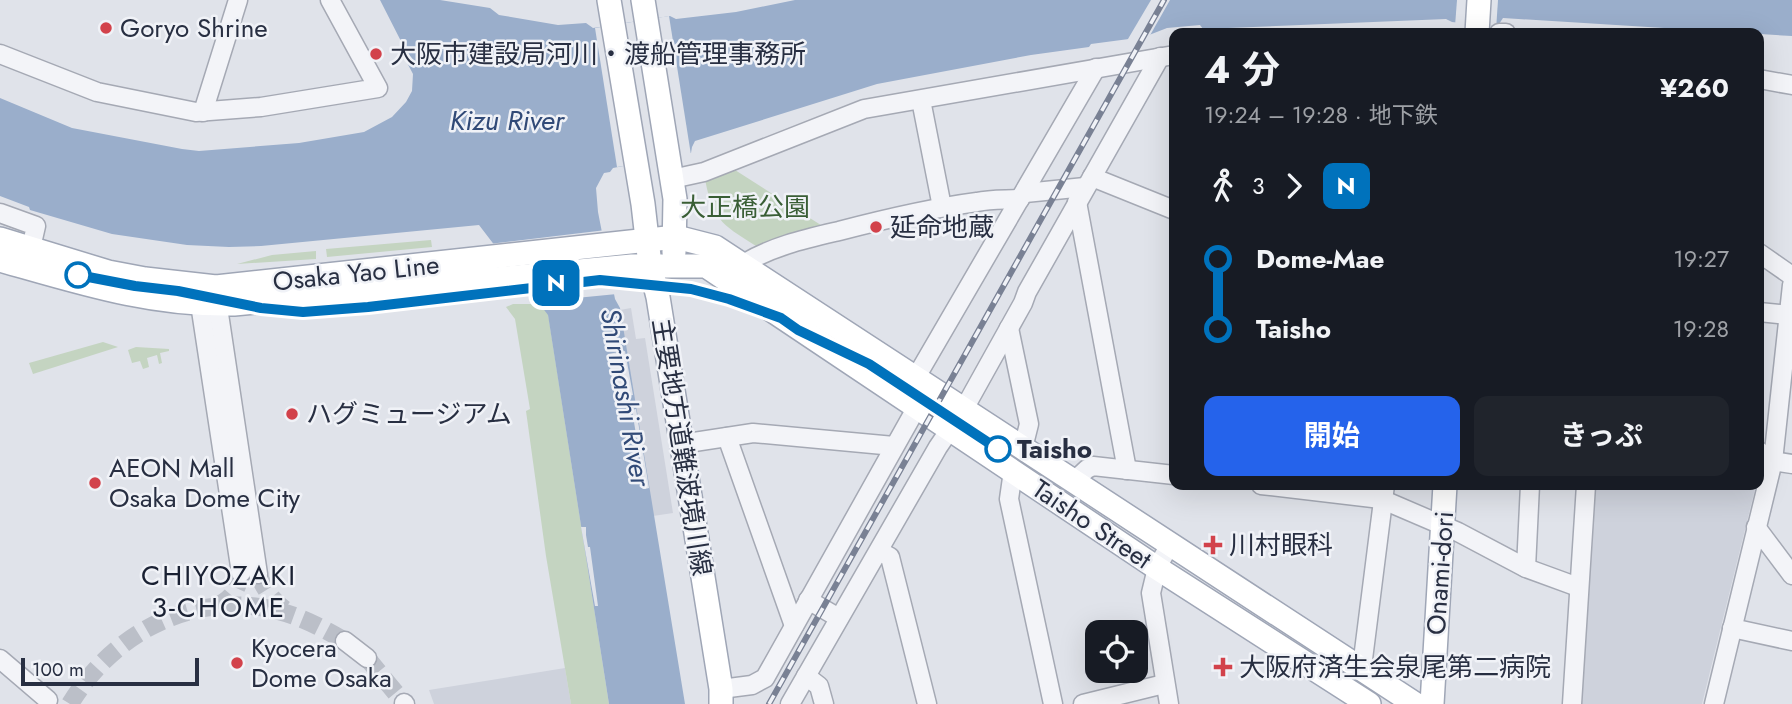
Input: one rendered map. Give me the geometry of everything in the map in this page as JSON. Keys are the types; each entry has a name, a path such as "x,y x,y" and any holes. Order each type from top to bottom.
{"main road":[{"name":"主要地方道難波境川線","path":"610,0 650,265 658,298 721,696"},
{"path":"1479,0 1483,28"},
{"path":"645,10 675,199 676,237 673,264 658,298"},
{"name":"Osaka Yao Line","path":"0,260 94,288 131,295 208,295 506,279 616,256 647,241 676,237"},
{"name":"Taisho Street","path":"676,237 715,247 743,264 920,391 949,429 1367,704"},
{"name":"Osaka Yao Line","path":"0,239 108,272 208,295 491,258 616,256 650,265 673,264"},
{"name":"Taisho Street","path":"673,264 706,266 920,391 964,409 1415,704"},
{"name":"Onami-dori","path":"1432,704 1445,490"}],"street":[{"path":"203,112 238,0"},
{"path":"0,54 97,92 203,112 261,107 378,88 330,0"},
{"path":"670,169 704,172 864,109 1167,56"},
{"path":"790,704 949,429 964,409 1085,189 1167,56"},
{"path":"721,696 765,678 894,446 920,391 1023,196 1096,68"},
{"path":"1764,82 1792,85"},
{"path":"921,100 942,207"},
{"path":"1085,189 1127,470"},
{"path":"743,264 765,251 864,224 982,201 992,202 1085,189 1169,209"},
{"path":"0,213 36,226 30,248"},
{"path":"1764,256 1792,276"},
{"path":"208,295 249,573"},
{"path":"1764,310 1791,301 1766,456 1792,464"},
{"path":"1009,328 1029,424 1023,449"},
{"path":"681,444 753,433 894,446"},
{"path":"727,437 794,626"},
{"path":"1074,481 1093,466 1169,474"},
{"path":"1013,471 1009,499 1052,704"},
{"path":"1339,490 1384,493 1525,568 1578,587"},
{"path":"1525,568 1530,490"},
{"path":"1572,704 1586,490"},
{"path":"1714,704 1756,527 1761,490"},
{"path":"1362,667 1384,493"},
{"path":"1756,527 1792,575"},
{"path":"1168,704 1151,593 1157,568 1170,544"},
{"path":"879,551 891,558 928,704"},
{"path":"808,600 839,618"},
{"path":"1732,628 1792,641"},
{"path":"345,641 367,658"},
{"path":"0,659 45,701"},
{"path":"806,677 819,687 824,704"},
{"path":"1083,704 1164,684"}],"shaded area":[{"path":"631,308 636,339 645,338 673,513 653,516 620,310"},
{"path":"1596,490 1755,490 1702,704 1578,704"},
{"path":"565,668 571,704 434,704 429,690"}],"green space":[{"name":"大正橋公園","path":"735,170 827,229 761,249 738,235 722,222 717,214 705,179"},
{"path":"431,240 432,247 327,257 326,249"},
{"path":"316,251 316,259 237,264 272,255"},
{"path":"513,304 541,304 548,314 609,704 571,704 546,556 526,411 530,409 515,319 506,307"},
{"path":"103,342 118,347 33,374 29,363"},
{"path":"136,347 169,351 160,353 162,363 159,364 157,355 147,358 149,367 143,369 140,361 132,363 128,350"}],"water":[{"path":"380,0 440,0 490,8 499,15 558,25 586,23 593,28 670,16 676,19 736,12 795,0 1792,0 1792,36 1764,34 1764,28 1664,28 1503,18 1497,27 1446,19 1167,28 1144,37 1091,44 1089,47 877,84 695,141 691,153 613,168 604,173 596,188 598,212 615,299 620,308 685,704 609,704 548,315 479,225 261,246 187,245 112,234 30,210 29,207 0,196 0,98 72,128 182,149 199,151 299,143 364,132 392,117 412,91 413,74 404,57 406,51"}],"pier":[{"path":"1151,0 1170,0 1148,39 1125,44"},
{"path":"1457,0 1498,0 1496,28 1455,26"},
{"path":"669,16 691,155 617,167 595,28"},
{"path":"606,230 617,294 535,302 489,244"},
{"path":"625,351 633,395 621,397 621,402 616,403 608,354"},
{"path":"636,409 649,488 645,489 632,410"},
{"path":"581,527 586,527 598,606 595,606"}],"tunnel":[{"path":"217,606 233,593 241,573"},
{"path":"258,574 270,595 287,611"},
{"path":"70,704 86,681 124,644 146,629 195,610 222,606 262,607 287,613 345,641"},
{"path":"367,658 404,703"}],"railway":[{"path":"769,704 1164,0"}],"metro line":[{"name":"N","path":"78,275 261,308 303,312 600,280 691,289 729,299 781,318 798,330 869,364 998,449"}],"place":[{"name":"Goryo Shrine","path":"106,28"},
{"name":"大阪市建設局河川・渡船管理事務所","path":"376,54"},
{"name":"延命地蔵","path":"876,227"},
{"name":"ハグミュージアム","path":"292,414"},
{"name":"Taisho","path":"998,449"},
{"name":"AEON Mall Osaka Dome City","path":"95,483"},
{"name":"川村眼科","path":"1213,545"},
{"name":"Kyocera Dome Osaka","path":"237,663"},
{"name":"大阪府済生会泉尾第二病院","path":"1223,667"}],"district":[{"name":"CHIYOZAKI 3-CHOME","path":"219,591"}],"water label":[{"name":"Kizu River","path":"507,120"},
{"name":"Shirinashi River","path":"626,397"}]}
